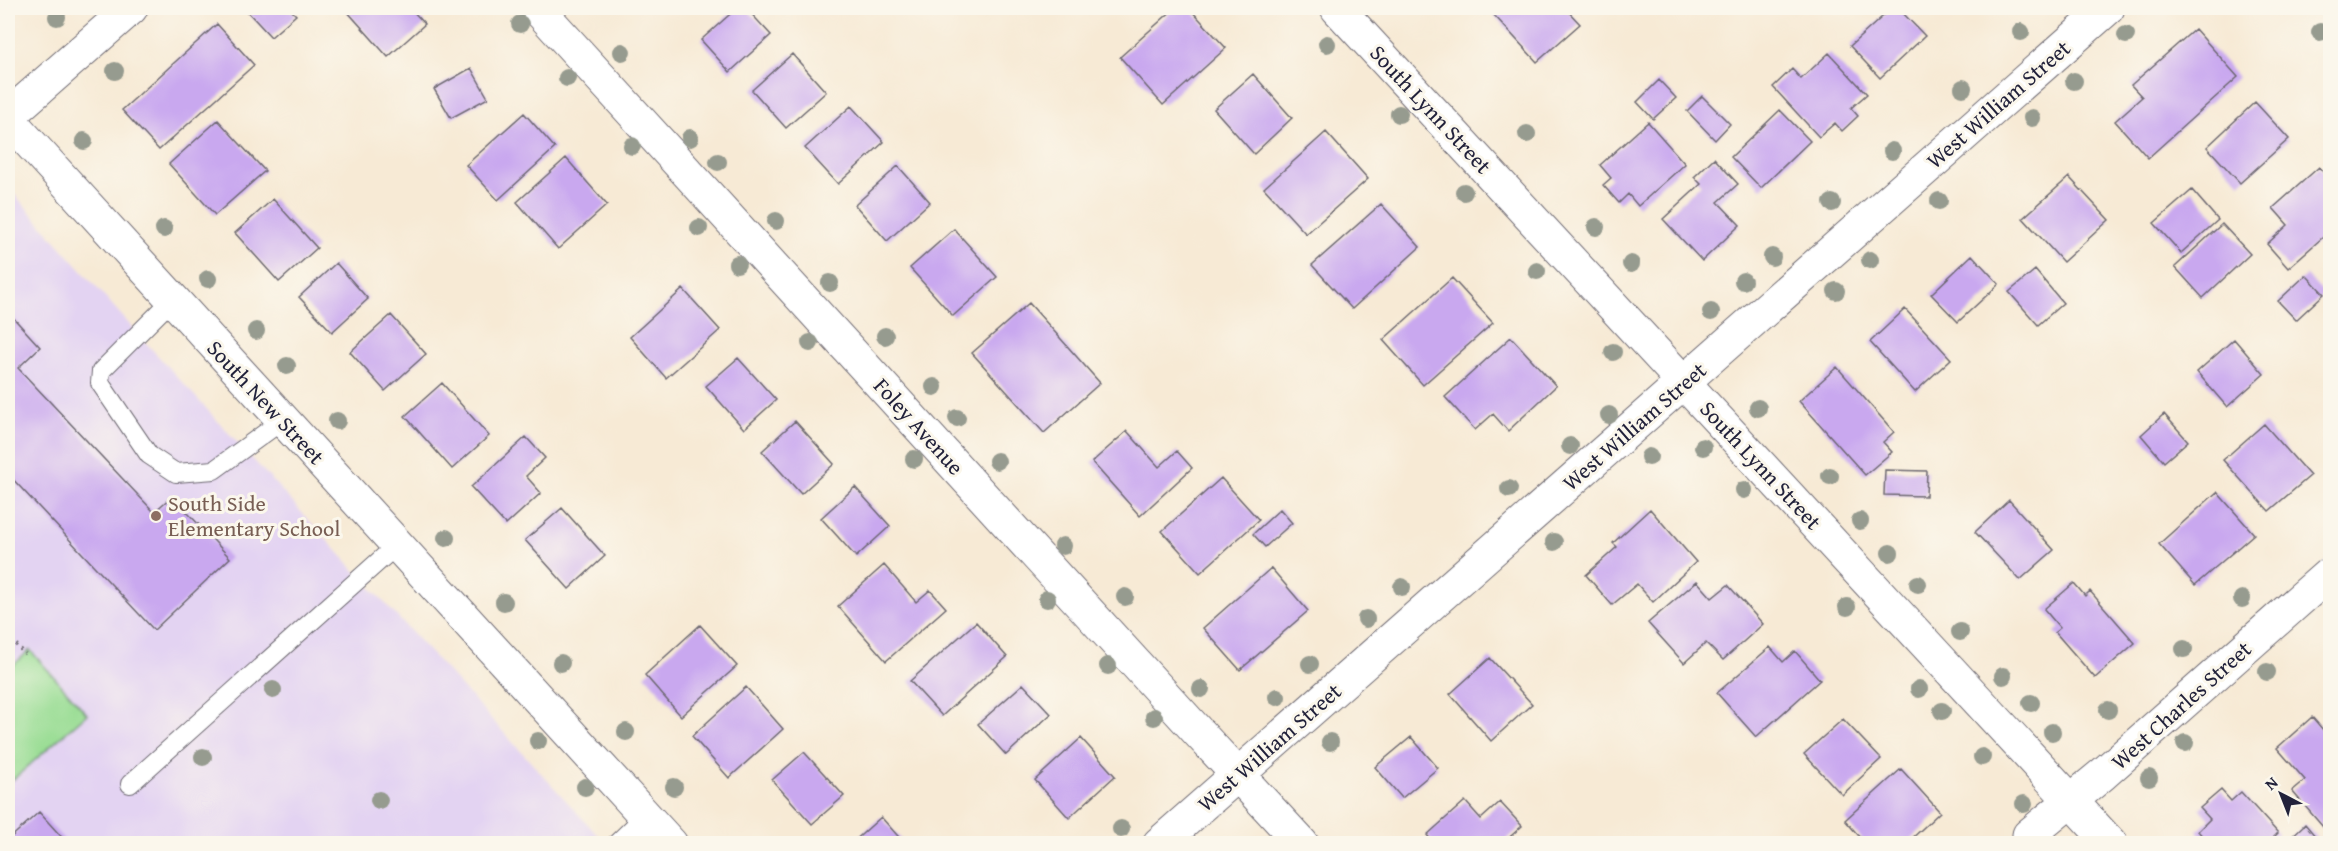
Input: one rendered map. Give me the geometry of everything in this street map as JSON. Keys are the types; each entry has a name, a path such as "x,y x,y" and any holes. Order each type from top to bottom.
{"street":[{"path":"8,117 131,8"},
{"name":"Foley Avenue","path":"537,8 1302,843"},
{"name":"South Lynn Street","path":"1338,8 2111,843"},
{"name":"West William Street","path":"1159,843 2108,8"},
{"name":"South New Street","path":"8,117 172,300 671,843"},
{"name":"West Charles Street","path":"2029,835 2331,573"}],"lane":[{"path":"172,300 101,371 100,383 149,455 176,473 214,470 283,420"},
{"path":"130,784 398,544"},
{"path":"616,843 645,816"}],"path":[{"path":"8,636 26,654"}],"shaded area":[{"name":"South Side Elementary School","path":"8,187 137,333 605,843 8,843"}],"green space":[{"path":"30,650 87,714 8,784 8,670"}],"building":[{"path":"244,8 289,8 296,15 271,37"},
{"path":"351,8 410,8 425,24 388,57 347,11"},
{"path":"737,8 746,8 771,35 730,72 701,40"},
{"path":"1175,8 1189,8 1226,48 1163,105 1120,57"},
{"path":"1502,8 1565,8 1580,24 1537,62 1494,15"},
{"path":"1892,8 1898,8 1925,36 1880,78 1850,46"},
{"path":"217,24 254,65 159,150 122,110"},
{"path":"2195,29 2238,77 2148,158 2115,121 2142,97 2131,85"},
{"path":"1829,53 1867,94 1851,108 1858,116 1842,131 1835,123 1819,137 1773,87 1792,69 1801,79"},
{"path":"792,54 826,92 786,128 752,90"},
{"path":"471,68 488,98 451,118 434,89"},
{"path":"1253,74 1292,118 1254,154 1214,109"},
{"path":"1659,80 1676,98 1653,119 1637,102"},
{"path":"1702,96 1730,124 1715,140 1687,111"},
{"path":"2255,102 2289,139 2240,183 2207,147"},
{"path":"851,106 884,142 838,184 805,148"},
{"path":"1780,110 1810,141 1761,188 1731,157"},
{"path":"524,113 555,148 498,200 466,165"},
{"path":"218,120 265,171 215,215 169,164"},
{"path":"1648,122 1685,164 1638,206 1628,194 1619,203 1603,185 1611,178 1600,165"},
{"path":"1326,132 1368,179 1306,234 1264,188"},
{"path":"566,158 607,205 558,249 517,202"},
{"path":"1714,158 1738,184 1718,202 1740,225 1702,261 1663,219 1701,184 1694,177"},
{"path":"898,166 930,202 887,241 855,205"},
{"path":"2319,167 2330,180 2330,231 2288,268 2267,244 2288,225 2273,208"},
{"path":"2069,177 2109,220 2063,262 2023,218"},
{"path":"2192,190 2218,220 2181,253 2154,223"},
{"path":"273,199 317,248 279,282 235,233"},
{"path":"1381,204 1420,247 1352,309 1312,265"},
{"path":"2222,224 2250,254 2203,298 2175,267"},
{"path":"954,229 997,277 953,316 910,268"},
{"path":"1972,255 1999,284 1958,322 1931,294"},
{"path":"336,263 368,299 332,332 299,297"},
{"path":"2035,270 2063,303 2038,325 2009,292"},
{"path":"2306,275 2324,294 2296,320 2278,301"},
{"path":"1452,278 1493,323 1423,385 1383,340"},
{"path":"683,289 720,330 666,378 630,337"},
{"path":"1029,303 1100,383 1044,433 972,353"},
{"path":"1905,309 1951,359 1915,392 1870,342"},
{"path":"8,312 40,347 18,368 154,512 172,496 230,558 154,630 8,474"},
{"path":"391,315 426,354 385,391 350,352"},
{"path":"1511,337 1556,386 1508,431 1493,414 1475,430 1445,397"},
{"path":"2234,339 2264,374 2227,407 2197,372"},
{"path":"738,358 776,400 744,429 706,386"},
{"path":"1837,367 1894,432 1883,442 1892,452 1865,475 1799,401"},
{"path":"442,383 489,436 452,469 405,416"},
{"path":"2164,414 2188,441 2164,462 2141,435"},
{"path":"795,421 834,464 801,494 762,451"},
{"path":"2264,424 2310,476 2269,511 2223,460"},
{"path":"1127,431 1159,467 1177,451 1192,468 1140,516 1092,462"},
{"path":"526,437 545,458 526,476 541,493 506,525 471,487"},
{"path":"1885,470 1927,471 1926,496 1884,495"},
{"path":"1221,478 1259,520 1200,573 1162,531"},
{"path":"855,487 890,526 856,557 821,518"},
{"path":"2217,492 2254,534 2195,585 2159,544"},
{"path":"2009,500 2054,550 2020,580 1975,532"},
{"path":"562,508 605,556 569,589 525,540"},
{"path":"1280,509 1292,523 1265,547 1253,534"},
{"path":"1650,509 1696,562 1653,602 1637,584 1612,605 1586,575 1617,547 1613,543"},
{"path":"884,565 916,602 930,590 946,608 886,661 838,606"},
{"path":"1271,568 1308,611 1240,670 1203,628"},
{"path":"1697,581 1712,598 1728,585 1763,624 1723,660 1706,643 1684,663 1648,623"},
{"path":"2074,583 2085,596 2090,591 2135,643 2095,678 2055,632 2060,628 2044,609"},
{"path":"976,622 1007,657 942,716 910,681"},
{"path":"700,625 737,666 681,716 645,675"},
{"path":"1770,647 1783,662 1795,651 1820,680 1756,737 1717,693"},
{"path":"1490,658 1532,704 1491,741 1450,694"},
{"path":"1023,684 1051,714 1006,755 978,724"},
{"path":"746,687 783,729 729,778 692,736"},
{"path":"2312,717 2330,738 2330,821 2323,827 2292,791 2305,780 2277,748"},
{"path":"1843,719 1881,759 1842,795 1804,754"},
{"path":"1411,737 1438,768 1402,798 1375,767"},
{"path":"1081,738 1115,776 1069,818 1035,780"},
{"path":"804,752 844,796 812,824 772,780"},
{"path":"1901,769 1940,812 1906,844 1866,844 1845,820"},
{"path":"2221,790 2231,801 2241,792 2278,833 2267,844 2209,844 2198,831 2210,819 2200,808"},
{"path":"1465,801 1481,819 1500,802 1522,826 1502,844 1434,844 1427,835"},
{"path":"39,812 68,844 8,844 8,840"},
{"path":"881,817 905,844 851,844"},
{"path":"2305,824 2322,844 2284,844"}],"place":[{"name":"South Side Elementary School","path":"156,516"}]}
